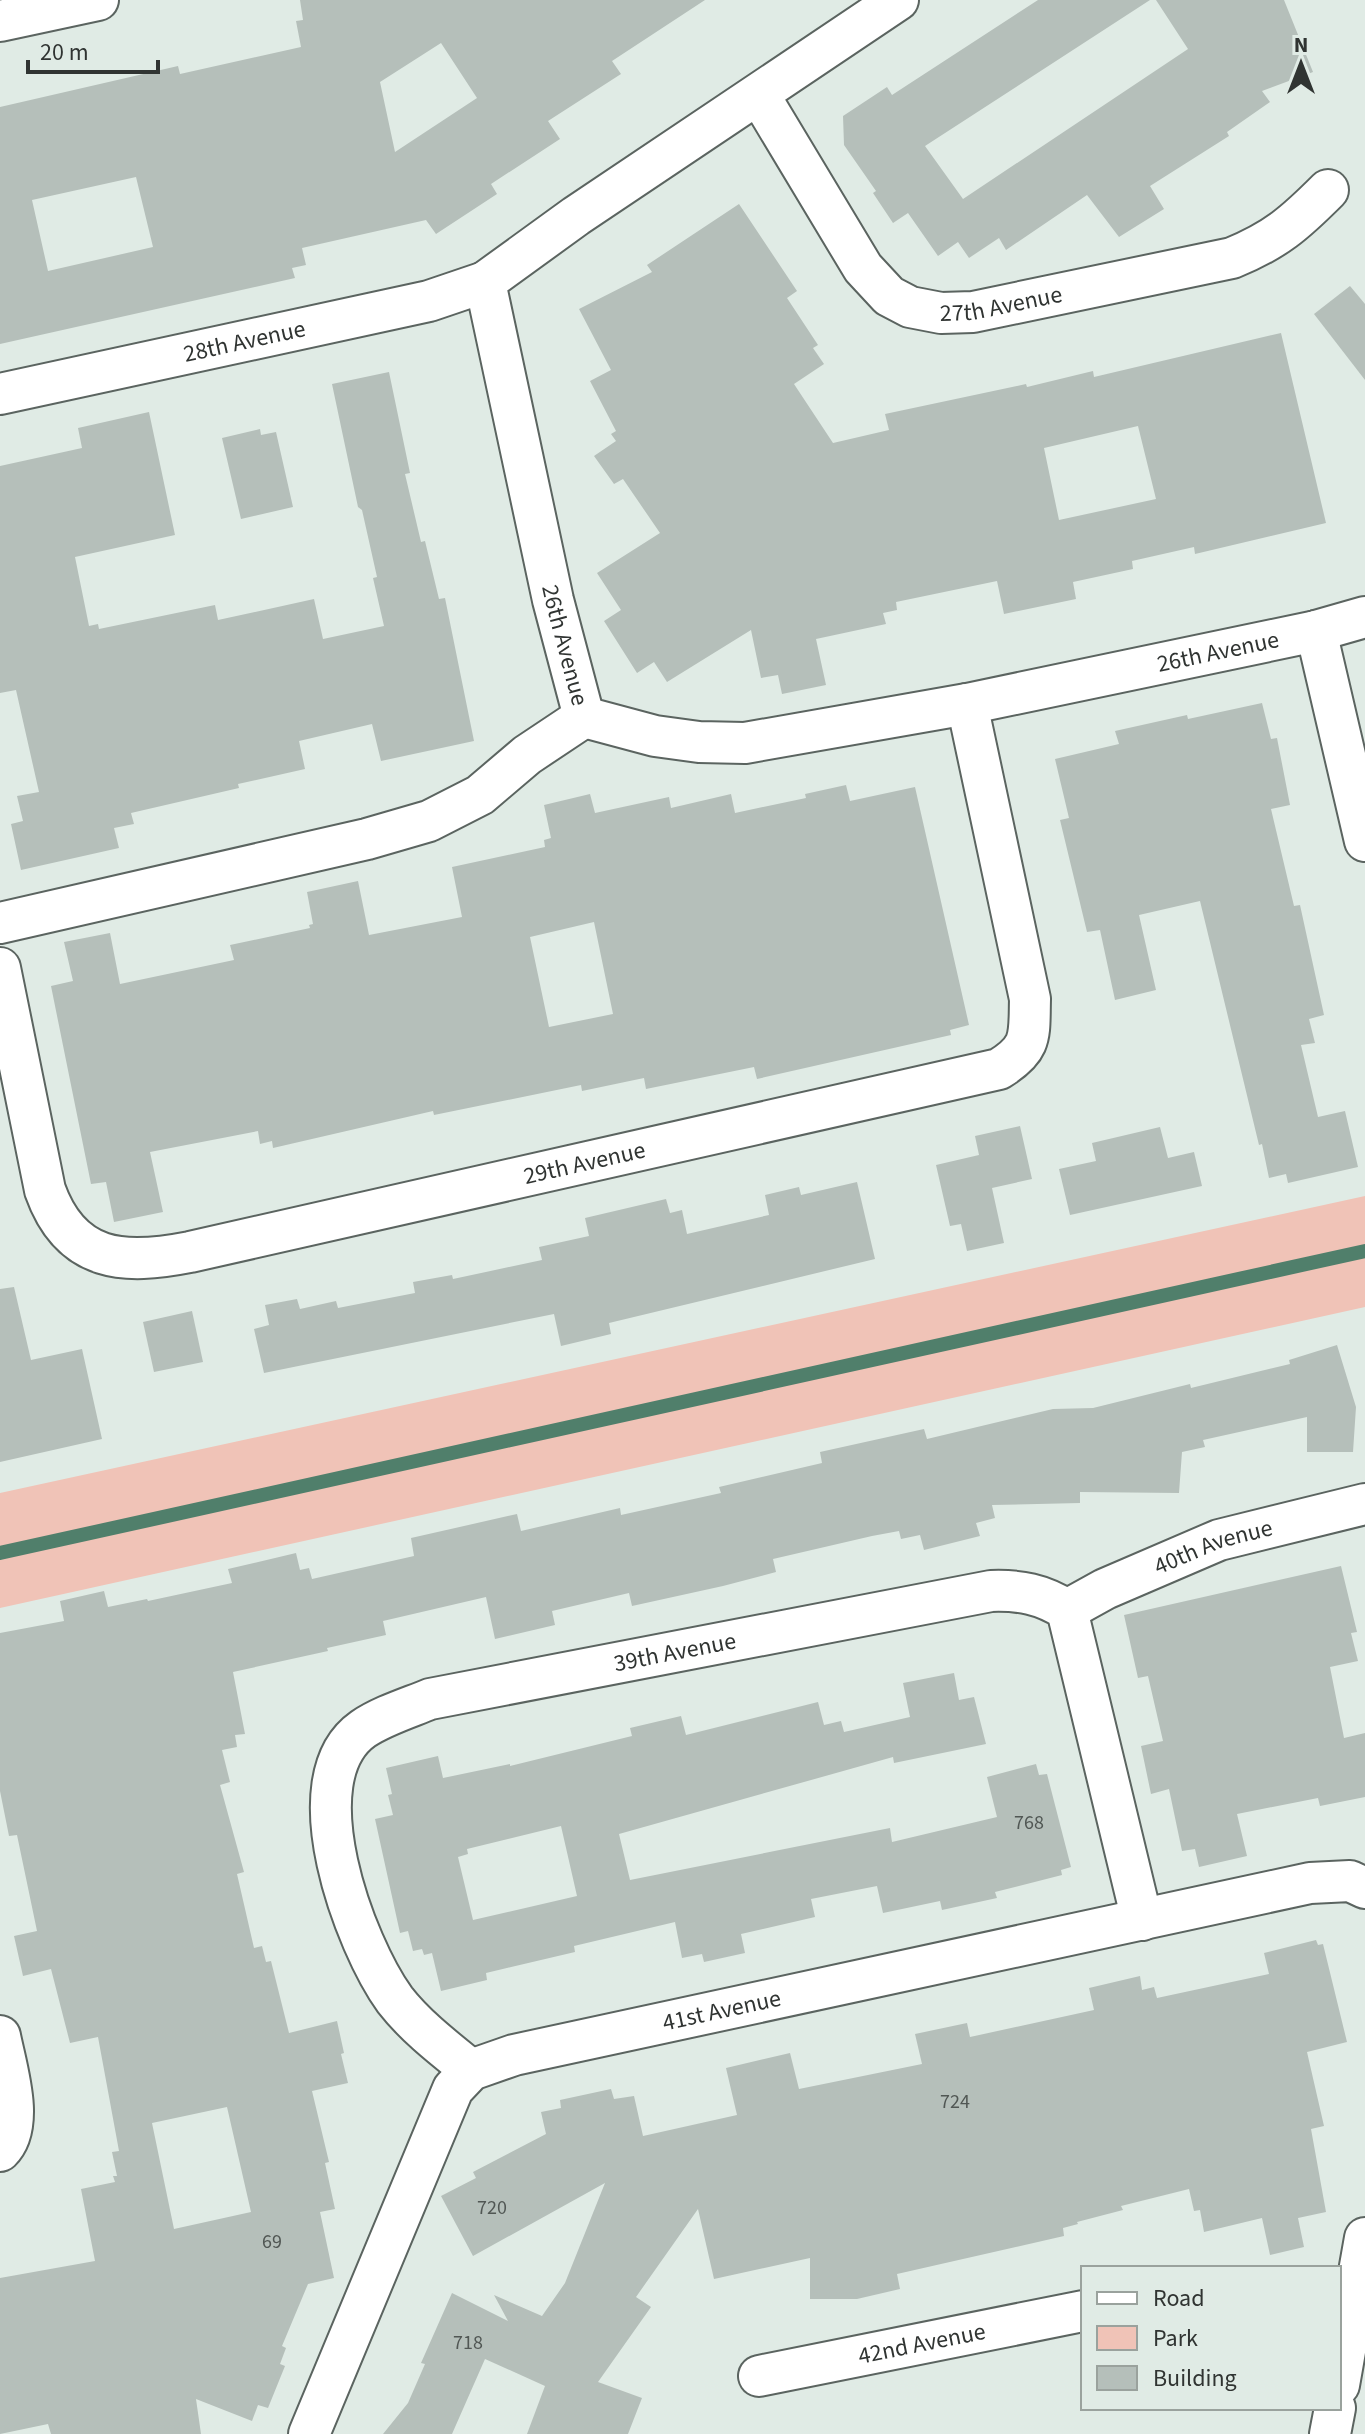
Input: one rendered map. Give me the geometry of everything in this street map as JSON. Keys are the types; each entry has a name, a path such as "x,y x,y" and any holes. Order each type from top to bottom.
{"street":[{"path":"0,21 98,0"},
{"path":"485,282 576,216 898,0"},
{"name":"27th Avenue","path":"759,95 863,268 889,296 910,307 941,313 973,312 1232,258 1266,245 1328,190"},
{"name":"28th Avenue","path":"0,394 429,301 485,282"},
{"name":"26th Avenue","path":"485,282 553,600 584,717 655,736 699,742 745,743 967,704 1316,631 1365,617"},
{"path":"1316,631 1365,841"},
{"name":"29th Avenue","path":"0,968 45,1190 52,1208 68,1231 83,1244 98,1254 126,1259 153,1259 190,1252 974,1076 999,1069 1019,1056 1029,1033 1030,999 967,704"},
{"path":"0,923 367,839 429,821 480,795 527,755 584,717"},
{"name":"40th Avenue","path":"1067,1610 1105,1589 1219,1540 1365,1504"},
{"name":"39th Avenue","path":"471,2070 426,2033 395,2000 372,1959 339,1873 329,1810 333,1772 349,1744 362,1730 430,1699 991,1591 1026,1591 1049,1598 1067,1610"},
{"path":"1067,1610 1142,1920"},
{"name":"41st Avenue","path":"471,2070 514,2055 1310,1883 1350,1881 1365,1888"},
{"path":"0,2036 13,2104 12,2130 0,2151"},
{"path":"309,2434 453,2089 471,2070"},
{"path":"1341,2362 1345,2315 1365,2238"},
{"name":"42nd Avenue","path":"759,2376 1081,2311"},
{"path":"1330,2434 1335,2410"}],"green space":[{"path":"1365,1196 1365,1307 0,1608 0,1493"}],"building":[{"path":"300,0 705,0 612,61 621,74 548,121 560,139 491,184 497,194 436,234 426,220 302,248 306,265 292,268 295,278 0,344 0,107 178,66 180,74 301,47 296,21 303,20","holes":["441,43 477,98 395,152 380,82","136,177 153,247 48,271 32,200"]},
{"path":"1038,0 1150,0 925,146 963,199 1188,49 1156,0 1284,0 1313,72 1262,91 1270,102 1227,132 1229,136 1150,186 1164,209 1119,237 1087,195 1006,250 999,238 969,258 958,242 938,256 908,213 893,223 873,193 876,191 844,145 843,116 887,87 892,95"},
{"path":"739,204 797,291 787,298 818,345 813,348 824,364 794,384 833,443 889,430 885,414 1093,371 1094,377 1281,333 1326,523 1195,554 1194,547 1132,561 1133,569 1073,582 1076,599 1004,614 997,581 896,602 897,610 883,613 886,624 816,639 826,685 782,694 778,675 761,678 751,630 667,682 654,662 637,673 604,621 621,610 597,573 660,533 623,479 614,484 594,456 616,441 611,434 616,431 590,381 611,370 579,309 652,272 647,265","holes":["1138,426 1156,499 1059,520 1044,448"]},
{"path":"1350,286 1365,304 1365,380 1314,314"},
{"path":"389,372 410,473 405,474 421,542 425,541 439,599 445,598 474,741 381,761 372,724 299,741 305,769 131,813 134,824 114,828 119,848 21,870 11,824 23,821 17,796 39,792 16,690 0,693 0,466 82,448 78,428 149,412 175,535 75,557 89,626 98,624 99,629 215,605 218,620 314,599 323,639 384,626 373,578 377,577 362,510 358,507 332,384"},
{"path":"260,429 261,435 276,432 293,507 241,519 222,438"},
{"path":"1262,703 1271,739 1277,738 1290,805 1271,809 1294,906 1300,905 1324,1015 1309,1019 1315,1043 1301,1045 1318,1117 1345,1111 1358,1167 1288,1183 1286,1174 1269,1178 1200,901 1139,915 1156,990 1115,1000 1100,930 1087,932 1060,820 1069,818 1055,759 1119,744 1115,731"},
{"path":"846,785 850,801 915,787 969,1025 950,1030 951,1035 757,1079 754,1067 646,1089 644,1078 582,1091 581,1085 434,1115 433,1111 273,1148 272,1141 260,1144 258,1131 150,1152 163,1212 114,1222 106,1182 91,1184 51,986 73,981 64,942 110,933 120,984 234,960 230,945 310,928 309,925 313,924 307,892 358,881 369,935 462,917 452,867 545,847 544,840 551,838 544,805 590,794 595,813 669,797 671,808 731,794 735,813 806,798 805,794","holes":["594,922 613,1014 549,1027 530,937"]},
{"path":"1020,1126 1032,1179 992,1188 1004,1243 967,1251 961,1224 950,1226 936,1165 979,1155 975,1136"},
{"path":"1160,1127 1168,1158 1194,1152 1202,1186 1070,1215 1059,1169 1096,1161 1092,1143"},
{"path":"857,1182 875,1259 609,1323 611,1334 561,1346 554,1314 264,1373 254,1329 269,1325 265,1305 297,1299 300,1309 336,1301 338,1308 415,1293 413,1282 452,1275 453,1279 542,1260 539,1247 589,1236 585,1218 666,1199 670,1213 682,1210 687,1234 769,1215 765,1195 799,1187 801,1195"},
{"path":"14,1287 31,1360 82,1349 102,1439 0,1462 0,1289"},
{"path":"192,1311 203,1362 154,1372 143,1322"},
{"path":"1337,1345 1356,1407 1353,1452 1307,1452 1307,1417 1203,1440 1205,1447 1182,1452 1179,1493 1080,1492 1080,1503 992,1505 995,1518 976,1523 980,1536 924,1550 920,1535 901,1539 899,1531 872,1536 773,1559 776,1572 723,1586 632,1606 629,1593 552,1611 555,1625 495,1639 486,1597 383,1621 386,1635 233,1672 245,1734 235,1735 237,1747 222,1750 230,1782 220,1785 244,1872 237,1874 254,1948 262,1946 266,1962 271,1961 289,2033 337,2021 344,2053 341,2054 348,2083 312,2091 329,2162 325,2163 335,2209 320,2212 334,2278 308,2284 282,2346 286,2348 280,2364 285,2366 268,2408 258,2405 252,2421 196,2399 201,2434 51,2434 48,2424 0,2434 0,2278 95,2261 81,2189 115,2182 113,2176 117,2176 112,2152 119,2151 98,2037 70,2043 51,1969 23,1976 14,1936 37,1931 17,1835 9,1836 0,1791 0,1633 64,1621 60,1601 104,1591 108,1607 148,1601 232,1583 228,1569 296,1553 300,1570 309,1568 312,1579 414,1556 411,1538 517,1514 521,1531 620,1508 621,1515 721,1493 719,1487 822,1463 820,1452 924,1429 927,1439 1053,1409 1093,1408 1290,1364 1289,1360","holes":["227,2107 251,2212 174,2229 152,2123"]},
{"path":"1341,1566 1357,1632 1351,1633 1358,1661 1330,1667 1344,1738 1365,1733 1365,1797 1320,1806 1318,1798 1237,1814 1247,1856 1199,1867 1195,1849 1182,1851 1169,1789 1151,1794 1141,1746 1163,1741 1148,1676 1138,1678 1124,1615"},
{"path":"954,1673 959,1700 974,1697 986,1744 894,1763 893,1757 619,1834 630,1880 890,1828 892,1842 997,1817 987,1777 1036,1764 1039,1775 1047,1774 1071,1867 1061,1870 1062,1875 995,1892 997,1898 942,1910 940,1901 883,1913 877,1886 811,1899 815,1917 741,1934 745,1953 704,1962 702,1954 682,1958 675,1922 574,1946 575,1952 486,1973 487,1980 441,1991 432,1953 424,1955 422,1949 413,1951 408,1931 400,1933 375,1819 393,1815 386,1768 438,1756 443,1778 510,1766 632,1736 630,1728 681,1716 686,1735 818,1702 824,1725 841,1721 844,1732 910,1717 903,1683","holes":["561,1826 577,1896 473,1920 458,1857 468,1854 467,1849"]},
{"path":"1316,1940 1318,1945 1323,1944 1347,2042 1307,2052 1324,2126 1311,2129 1326,2212 1298,2218 1304,2247 1270,2255 1262,2218 1204,2232 1200,2210 1194,2211 1189,2189 1121,2206 1123,2210 1077,2222 1063,2228 1064,2236 897,2274 900,2289 857,2299 810,2299 810,2258 714,2279 698,2209 636,2297 651,2307 598,2382 642,2398 628,2434 527,2434 545,2386 485,2359 452,2434 383,2434 408,2403 425,2364 421,2363 452,2293 508,2321 494,2295 542,2316 565,2283 605,2183 473,2256 441,2196 476,2178 473,2172 546,2134 541,2112 561,2108 560,2100 611,2089 614,2099 634,2096 643,2136 737,2115 726,2068 790,2053 799,2089 922,2064 915,2034 967,2023 970,2037 1094,2010 1089,1988 1140,1976 1142,1990 1154,1987 1157,1998 1269,1974 1264,1953"}],"waterway":[{"path":"0,1553 1365,1251"}]}
